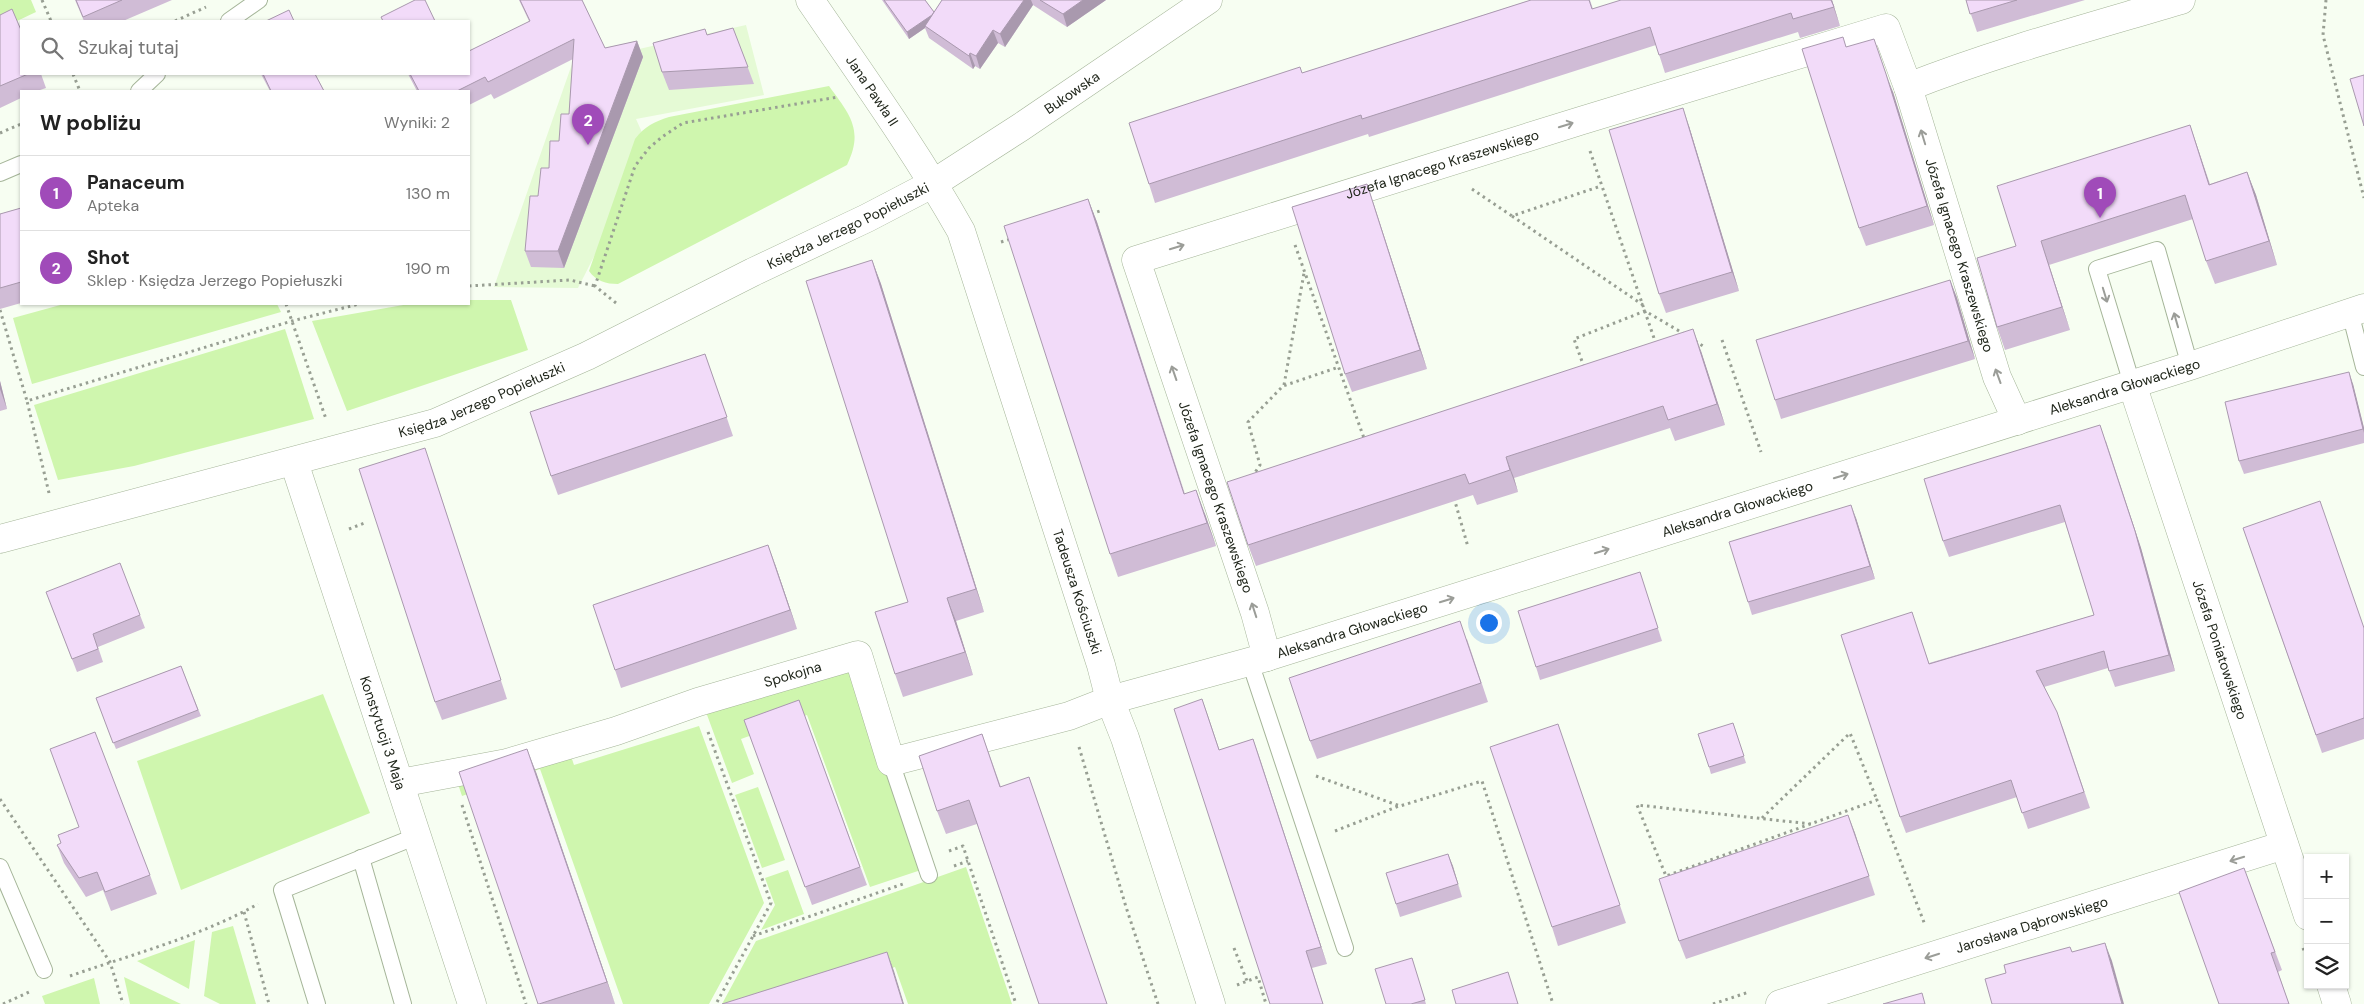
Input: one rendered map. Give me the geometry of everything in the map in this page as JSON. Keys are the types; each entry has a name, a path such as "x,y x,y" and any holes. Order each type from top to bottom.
{"street":[{"name":"Jana Pawła II","path":"810,0 934,183"},
{"name":"Bukowska","path":"934,183 1021,127 1208,0"},
{"path":"1908,87 2025,46 2181,0"},
{"name":"Józefa Ignacego Kraszewskiego","path":"1258,659 1249,595 1136,260 1580,120 1886,28 1908,87 1998,377 2017,421"},
{"name":"Księdza Jerzego Popiełuszki","path":"0,539 435,423 587,356 754,272 868,218 934,183"},
{"name":"Tadeusza Kościuszki","path":"934,183 961,231 1101,665 1110,700 1125,738 1211,1004"},
{"name":"Aleksandra Głowackiego","path":"1110,700 1258,659 2017,421 2357,310"},
{"name":"Józefa Poniatowskiego","path":"2132,384 2304,904"},
{"name":"Konstytucji 3 Maja","path":"294,462 472,1004"},
{"name":"Spokojna","path":"400,783 507,763 616,731 698,702 858,655 892,762"},
{"path":"892,762 1069,716 1110,700"},
{"name":"Jarosława Dąbrowskiego","path":"1780,1004 2284,845"},
{"path":"2332,989 2337,1004"}],"lane":[{"path":"229,20 259,0"},
{"path":"140,90 156,75"},
{"path":"0,173 20,164"},
{"path":"2132,384 2097,268 2157,250 2190,366"},
{"path":"2357,310 2364,367"},
{"path":"1258,659 1282,763 1345,948"},
{"path":"892,762 928,875"},
{"path":"317,1004 282,890 417,836"},
{"path":"361,858 402,1004"},
{"path":"0,867 44,970"}],"path":[{"path":"42,0 51,20"},
{"path":"2326,0 2323,35 2364,198"},
{"path":"177,20 211,4"},
{"path":"73,75 80,90"},
{"path":"595,286 635,166 649,148 662,137 683,123 846,96"},
{"path":"1580,120 1657,348"},
{"path":"0,133 20,124"},
{"path":"1437,165 1643,305"},
{"path":"1512,216 1601,186"},
{"path":"1082,217 1100,211"},
{"path":"1284,214 1367,445"},
{"path":"1002,242 1020,236"},
{"path":"1283,386 1305,272"},
{"path":"470,286 570,280 595,286 624,308"},
{"path":"286,305 328,427"},
{"path":"27,401 292,321 355,305"},
{"path":"0,310 27,401 49,494"},
{"path":"1645,311 1703,346"},
{"path":"1585,372 1574,339 1645,311"},
{"path":"1722,340 1761,452"},
{"path":"1249,480 1260,466 1248,422 1283,386 1339,367"},
{"path":"1452,490 1468,548"},
{"path":"40,496 58,492"},
{"path":"705,724 771,903 716,1004"},
{"path":"1762,818 1850,732 1926,928"},
{"path":"1077,739 1126,907 1158,1004"},
{"path":"1282,763 1400,806"},
{"path":"1309,842 1400,806 1482,781 1553,1004"},
{"path":"0,799 110,962 123,1004"},
{"path":"1811,824 1637,805 1666,876 1811,824 1877,800"},
{"path":"461,801 526,1004"},
{"path":"945,852 963,846 1016,1004"},
{"path":"752,936 968,861"},
{"path":"110,962 206,930 244,912 282,890"},
{"path":"244,912 269,1004"},
{"path":"1234,948 1247,981 1258,977 1266,1004"}],"shaded area":[{"path":"746,25 764,95 636,119 649,148 578,288 494,287 572,64"}],"green space":[{"path":"0,0 31,0 36,12 0,29"},
{"path":"829,86 852,123 854,142 847,165 618,284 602,281 589,271 635,139 646,128 669,117"},
{"path":"470,300 511,300 528,350 347,411 312,321 403,305 470,305"},
{"path":"60,305 278,305 281,312 32,384 13,318"},
{"path":"285,329 314,419 134,466 58,480 34,405"},
{"path":"848,648 921,870 870,887 807,715 741,739 754,774 732,783 699,693"},
{"path":"323,694 370,813 181,890 137,761"},
{"path":"699,726 764,903 709,1004 623,1004 540,769 462,796 458,784 565,738 574,765"},
{"path":"758,787 785,860 762,868 735,795"},
{"path":"966,867 1012,1004 908,1004 895,967 774,1004 722,1004 756,941"},
{"path":"788,870 804,914 761,930 775,905 765,878"},
{"path":"233,926 256,1004 220,1004 204,996 212,932"},
{"path":"195,940 189,989 137,961"},
{"path":"124,977 181,1004 130,1004"},
{"path":"94,978 100,1004 45,1004 42,996"}],"building":[{"path":"76,0 122,0 83,17"},
{"path":"415,0 425,0 435,20 382,20 381,17"},
{"path":"520,0 582,0 605,48 637,41 558,251 525,251 530,196 538,196 541,168 549,168 550,141 559,141 561,114 569,114 574,39 488,82 485,77 459,90 418,90 411,75 470,75 470,51 530,21"},
{"path":"884,0 925,0 934,12 907,32"},
{"path":"942,0 1024,0 1000,34 993,30 976,56 970,53 969,56 925,26"},
{"path":"1040,0 1083,0 1063,14"},
{"path":"1531,0 1589,0 1592,9 1621,0 1831,0 1834,7 1793,19 1791,13 1659,55 1650,27 1362,119 1361,115 1149,184 1129,123 1300,67 1302,73"},
{"path":"1966,0 2017,0 1970,14"},
{"path":"12,9 20,28 20,75 26,75 0,86 0,15"},
{"path":"289,10 294,20 268,20"},
{"path":"733,28 748,67 662,72 653,43 705,29 707,35"},
{"path":"1843,37 1846,47 1874,39 1927,206 1859,228 1802,49"},
{"path":"263,75 316,75 323,90 271,90"},
{"path":"2364,75 2364,126 2350,79"},
{"path":"1683,108 1732,272 1659,294 1609,130"},
{"path":"2190,125 2209,185 2247,172 2269,241 2206,261 2185,195 2041,241 2062,307 1997,327 1977,258 2016,246 1997,186"},
{"path":"1367,184 1420,350 1345,374 1292,207"},
{"path":"1088,199 1184,494 1196,490 1207,523 1110,554 1004,226"},
{"path":"20,208 20,282 0,288 0,214"},
{"path":"872,260 976,589 947,598 965,652 895,674 875,612 908,602 806,281"},
{"path":"1950,280 1968,341 1775,400 1756,340"},
{"path":"1693,329 1717,404 1668,420 1663,406 1506,457 1510,470 1469,484 1465,474 1248,545 1227,482"},
{"path":"705,354 727,417 551,476 530,412"},
{"path":"2349,372 2363,429 2239,461 2225,402"},
{"path":"2100,425 2135,531 2169,655 2109,671 2104,651 2036,671 2057,712 2084,792 2022,813 2011,780 1900,817 1841,635 1912,612 1929,664 2094,615 2060,505 1943,541 1924,479"},
{"path":"425,448 501,680 435,702 359,469"},
{"path":"2320,501 2364,628 2364,718 2316,735 2243,528"},
{"path":"1851,505 1870,566 1748,602 1729,542"},
{"path":"768,545 790,610 615,670 593,605"},
{"path":"120,563 140,615 93,634 98,649 72,659 46,592"},
{"path":"1640,572 1658,628 1536,667 1518,611"},
{"path":"1460,621 1481,683 1310,741 1289,678"},
{"path":"181,666 198,710 113,743 96,698"},
{"path":"1202,699 1219,750 1253,739 1321,947 1306,951 1323,1004 1270,1004 1174,709"},
{"path":"799,700 860,867 805,887 744,720"},
{"path":"1733,723 1744,756 1709,767 1698,734"},
{"path":"1558,724 1620,905 1552,927 1490,747"},
{"path":"95,732 150,875 105,892 97,872 79,878 57,845 61,843 58,835 79,827 50,749"},
{"path":"982,734 1000,787 1029,777 1107,1004 1039,1004 969,800 937,811 919,756"},
{"path":"527,749 607,982 539,1004 459,772"},
{"path":"1848,815 1869,876 1679,941 1659,879"},
{"path":"1448,854 1458,884 1396,904 1386,873"},
{"path":"2244,868 2275,952 2271,953 2289,1004 2219,1004 2179,892"},
{"path":"2105,943 2122,1004 1992,1004 1985,979 2006,973 2004,965 2070,947 2072,952"},
{"path":"887,952 903,1004 722,1004"},
{"path":"1412,958 1425,1000 1411,1004 1386,1004 1375,969"},
{"path":"1508,972 1518,1004 1456,1004 1452,990"},
{"path":"1922,993 1925,1004 1883,1004"}],"place":[{"name":"Shot","path":"588,145"},
{"name":"Panaceum","path":"2100,218"}]}
